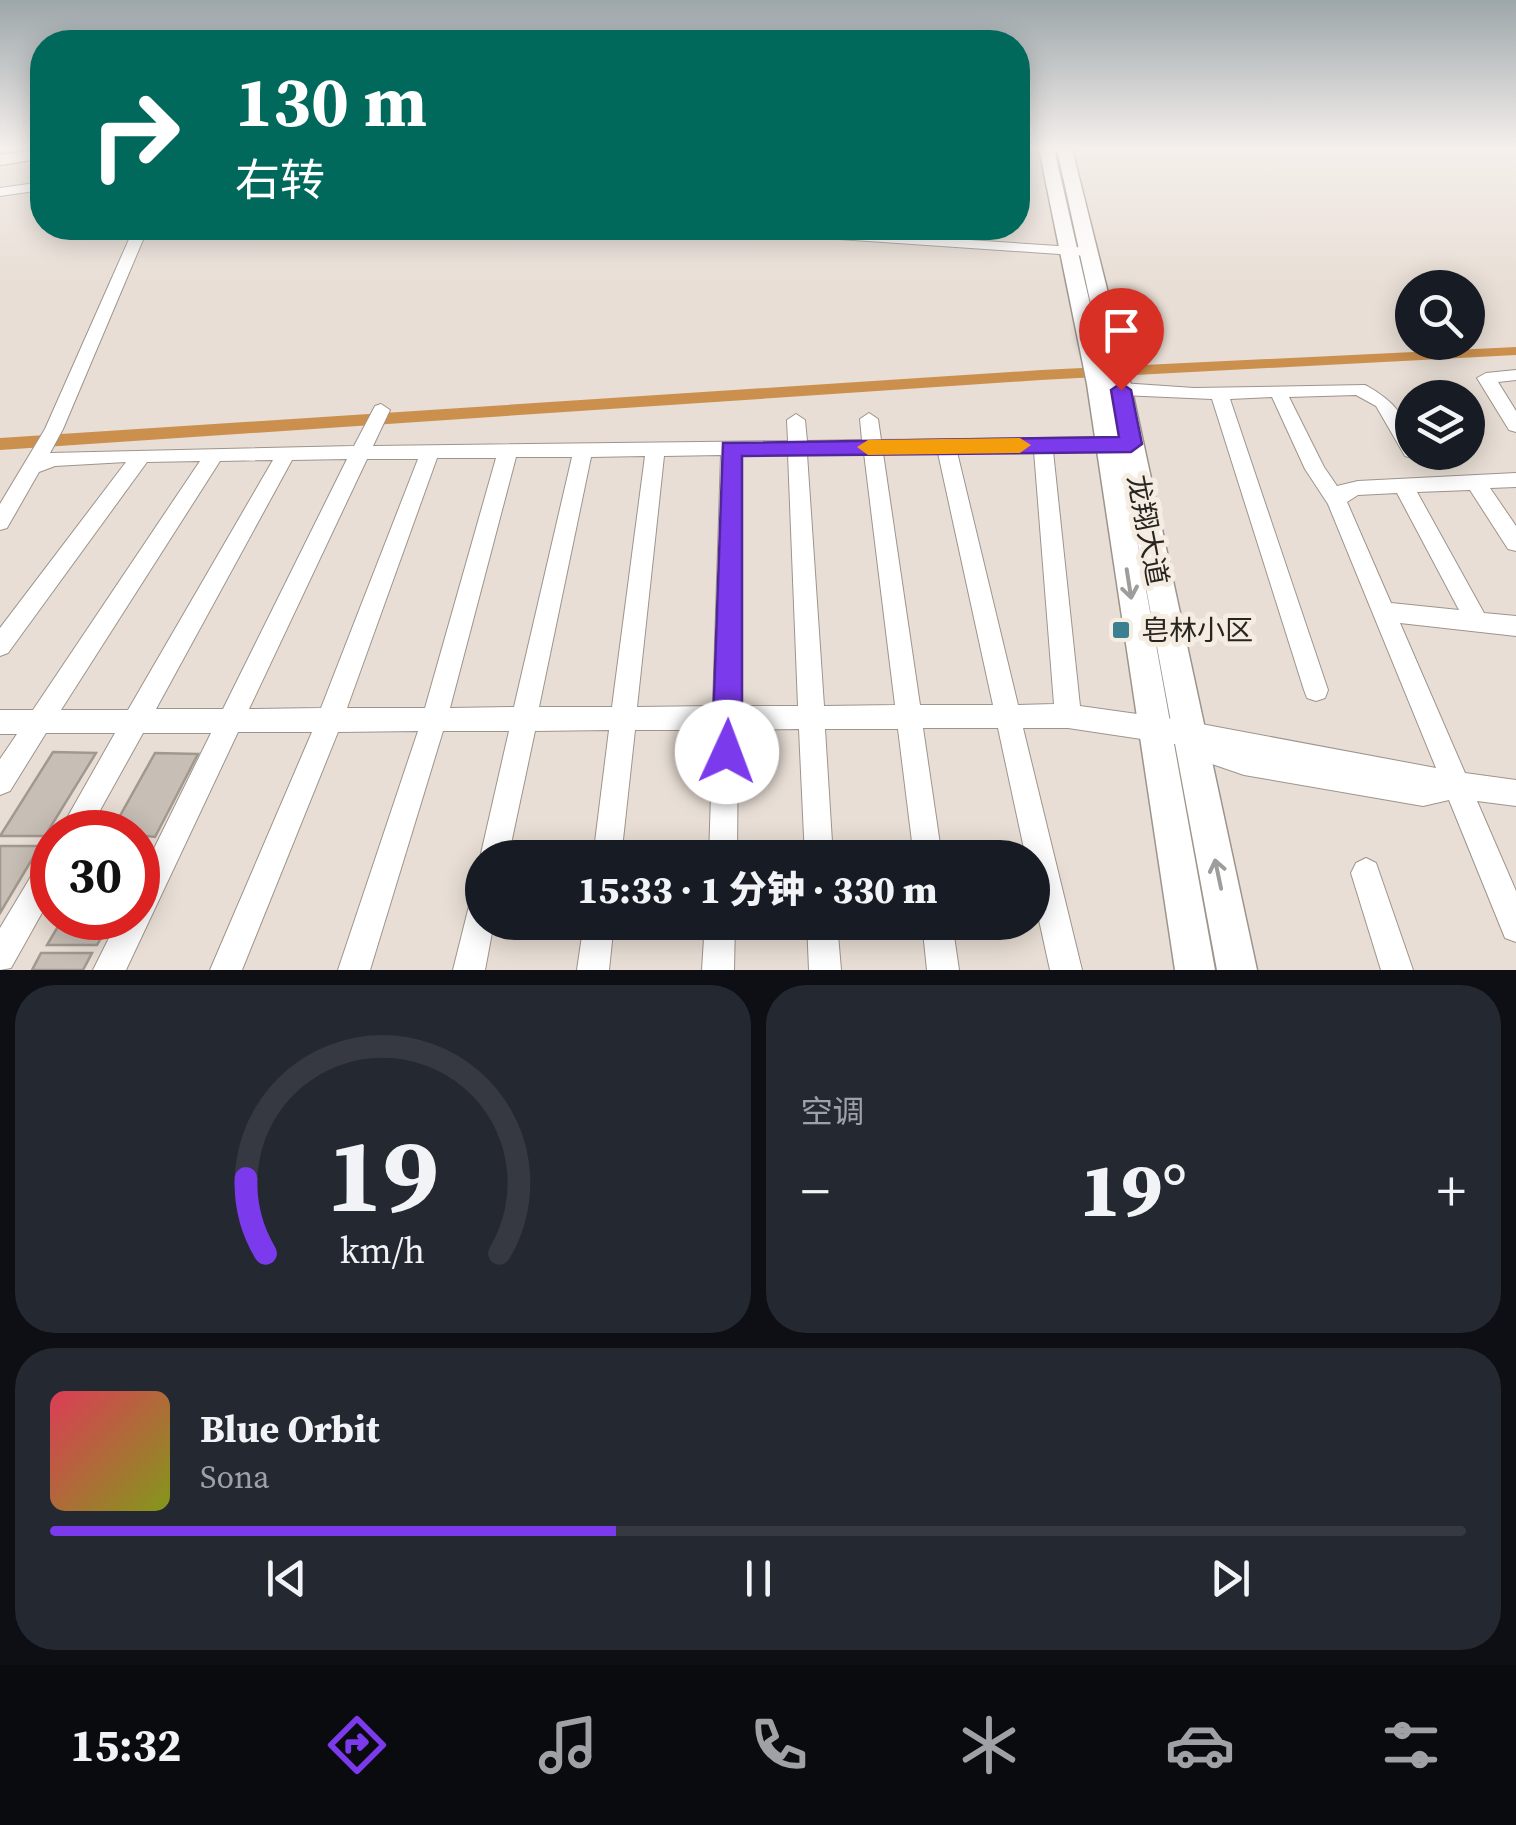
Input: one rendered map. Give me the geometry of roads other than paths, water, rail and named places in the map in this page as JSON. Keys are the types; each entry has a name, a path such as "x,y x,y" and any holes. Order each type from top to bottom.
{"main road":[{"name":"龙翔大道","path":"1056,194 1068,251 1109,374"},
{"name":"龙翔大道","path":"1075,194 1089,252 1120,444 1152,725 1194,970"},
{"name":"龙翔大道","path":"1120,444 1188,731 1238,970"}],"street":[{"path":"0,522 54,429 136,240"},
{"path":"909,240 1089,252"},
{"path":"1109,374 1218,394 1359,390 1373,394 1395,426"},
{"path":"1516,375 1486,378 1487,386 1516,426"},
{"path":"1278,392 1315,469 1338,502 1516,927"},
{"path":"1218,394 1316,690"},
{"path":"160,867 381,410"},
{"path":"870,419 926,840"},
{"path":"796,420 818,840"},
{"path":"39,460 286,454 365,444 430,452 1120,444"},
{"path":"1043,445 1068,716"},
{"path":"946,446 1066,970"},
{"path":"724,840 731,449"},
{"path":"498,840 583,450"},
{"path":"608,840 655,450"},
{"path":"354,970 435,717 508,451"},
{"path":"226,970 330,719 430,452"},
{"path":"86,810 286,454"},
{"path":"0,782 214,455"},
{"path":"0,646 142,456"},
{"path":"1424,470 1432,484"},
{"path":"1338,502 1343,492 1516,480"},
{"path":"1475,482 1516,543"},
{"path":"1403,485 1476,622"},
{"path":"1382,612 1516,626"},
{"path":"0,722 1068,716 1188,731 1221,755 1244,762 1424,793 1456,786 1516,793"},
{"path":"1366,873 1396,970"},
{"path":"0,957 30,906"},
{"path":"109,970 124,940"},
{"path":"469,970 475,940"},
{"path":"593,970 597,940"},
{"path":"718,970 719,940"},
{"path":"823,940 825,970"},
{"path":"939,940 943,970"}],"waterway":[{"path":"0,444 1041,375 1516,351"}],"place":[{"name":"皂林小区","path":"1121,630"}]}
